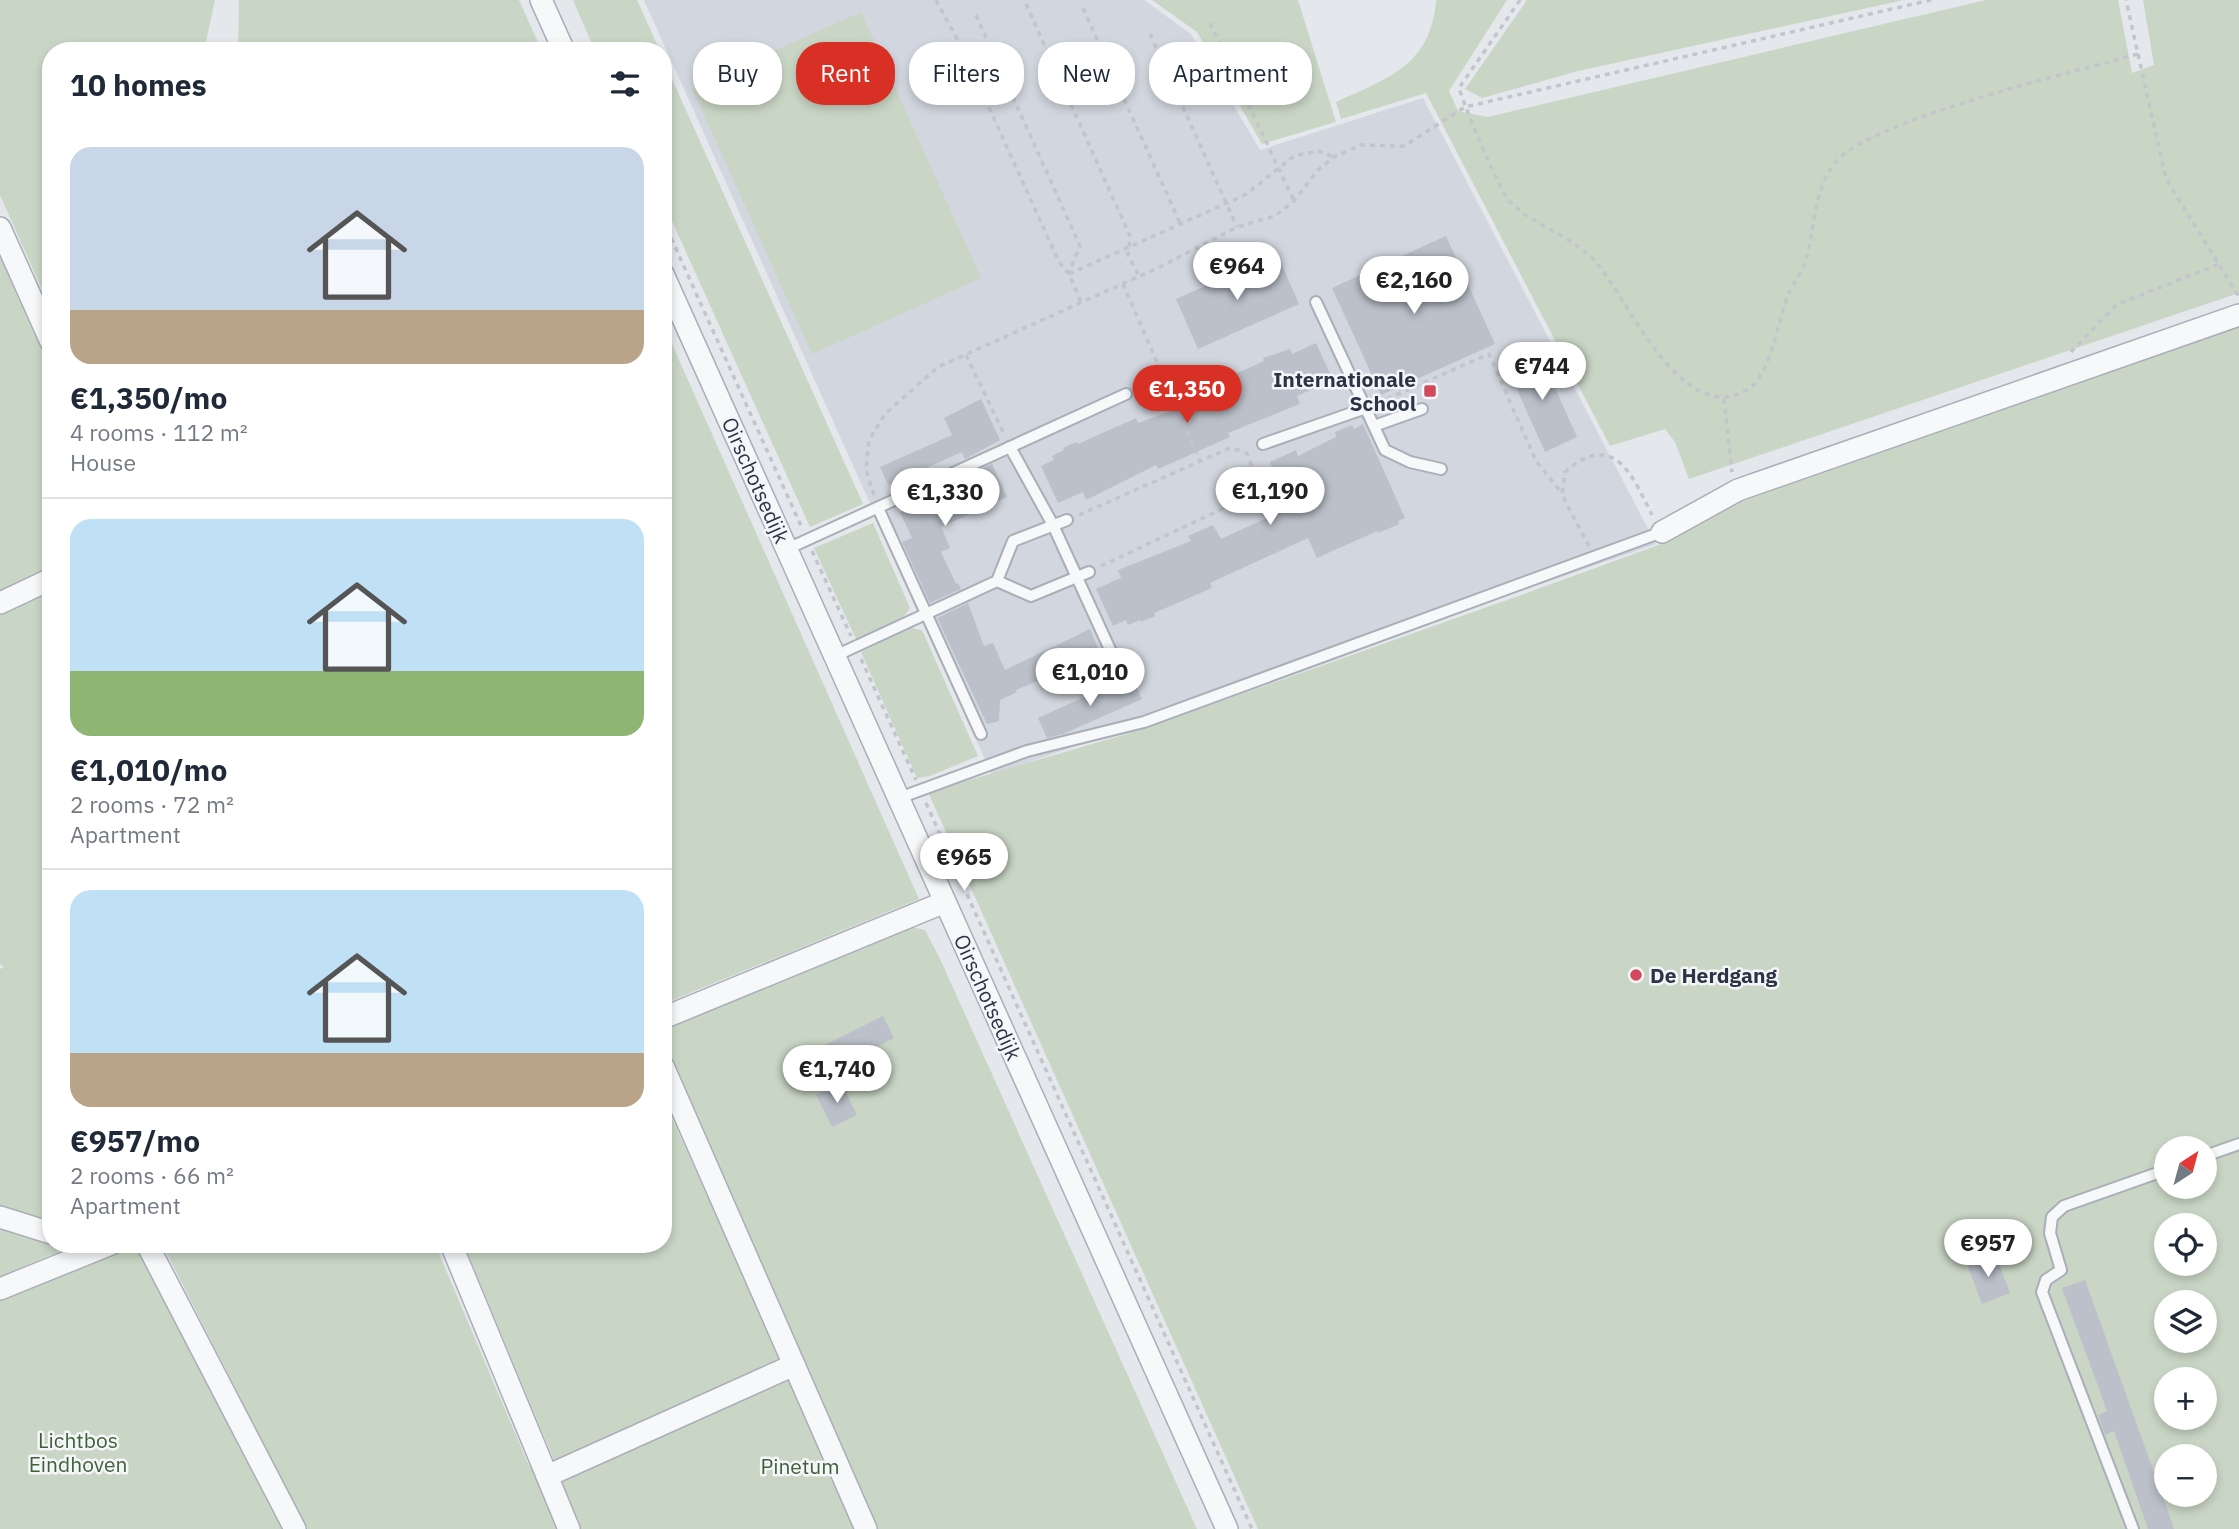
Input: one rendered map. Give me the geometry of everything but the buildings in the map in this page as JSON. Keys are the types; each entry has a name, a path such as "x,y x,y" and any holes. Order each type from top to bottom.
{"street":[{"path":"541,0 558,42"},
{"path":"0,228 42,322"},
{"name":"Oirschotsedijk","path":"672,298 1227,1529"},
{"path":"1656,535 1738,490 2239,315"},
{"path":"0,603 42,583"},
{"path":"672,1014 945,902"},
{"path":"672,1087 866,1529"},
{"path":"0,1217 42,1230"},
{"path":"0,1289 83,1253"},
{"path":"152,1253 295,1529"},
{"path":"455,1253 569,1529"},
{"path":"547,1476 794,1365"}],"lane":[{"path":"1316,302 1385,450 1410,462 1441,469"},
{"path":"787,549 1126,394"},
{"path":"1263,444 1366,408"},
{"path":"1374,426 1422,409"},
{"path":"1010,447 1053,525 1118,667"},
{"path":"878,508 981,734"},
{"path":"835,656 997,581 1013,541 1067,520"},
{"path":"899,798 1027,751 1144,722 1656,535"},
{"path":"997,581 1031,596 1089,572"},
{"path":"2217,1152 2239,1144"},
{"path":"2133,1529 2042,1292 2046,1280 2061,1270 2050,1233 2052,1217 2064,1206 2154,1174"}],"path":[{"path":"936,0 962,48 1059,262 1069,274 1081,302"},
{"path":"1520,0 1458,88 1510,202 1594,259 1649,343 1683,379 1705,395 1724,399 1750,389 1764,370 1788,295 1805,262 1814,206 1834,164 1854,146 1916,118 2138,54"},
{"path":"878,508 866,470 869,440 885,414 910,389 938,367 1123,284 1237,227 1275,216 1294,201 1318,170 1334,157 1361,145 1404,146 1465,107 1931,0"},
{"path":"2126,0 2166,179 2239,298"},
{"path":"1026,4 1130,236 1128,255 1139,276"},
{"path":"1083,8 1181,225"},
{"path":"976,15 1080,246 1069,274"},
{"path":"1210,23 1294,201"},
{"path":"1150,34 1237,227"},
{"path":"1069,274 1227,204 1245,194 1294,156 1318,151 1334,157"},
{"path":"672,240 1252,1529"},
{"path":"2063,360 2116,305 2219,264"},
{"path":"1123,284 1200,461"},
{"path":"1366,408 1489,354 1536,461 1560,492"},
{"path":"966,355 1010,447"},
{"path":"1126,394 1163,377"},
{"path":"1724,399 1733,481"},
{"path":"1067,520 1230,448 1246,453 1263,444"},
{"path":"1089,572 1254,494 1259,482 1246,453"},
{"path":"1606,554 1590,548 1562,495 1565,472 1581,458 1602,454 1619,461 1633,476 1654,519 1656,535"}],"shaded area":[{"path":"644,0 1144,0 1191,34 1196,42 1149,42 1149,105 1233,105 1260,150 1423,98 1656,544 992,775 672,62 672,42 663,42"}],"green space":[{"path":"0,0 215,0 206,42 42,42 42,290 0,195"},
{"path":"239,0 519,0 538,42 238,42"},
{"path":"573,0 637,0 656,42 591,42"},
{"path":"1152,0 1298,0 1311,42 1203,42 1197,32"},
{"path":"1436,0 1507,0 1449,91 1458,111 1488,117 1986,0 2118,0 2132,73 2154,65 2143,0 2239,0 2239,293 1689,479 1675,442 1665,429 1610,446 1426,93 1341,119 1336,102 1390,76 1416,55 1426,40"},
{"path":"1527,0 1904,0 1578,71 1482,98 1465,89"},
{"path":"861,12 875,42 796,42 796,105 895,105 895,87 981,278 812,354 700,105 782,105 782,48"},
{"path":"1312,45 1336,122 1262,144 1239,105 1312,105"},
{"path":"672,79 863,504 810,527 672,221"},
{"path":"0,257 42,352 42,572 0,591"},
{"name":"De Herdgang","path":"2239,326 2239,1529 1258,1529 928,792 1140,730 1661,544 1743,501"},
{"path":"672,344 919,899 672,1000"},
{"path":"873,523 910,608 902,619 856,639 814,548"},
{"path":"42,595 42,1218 0,1206 0,969 4,967 0,964 0,615"},
{"path":"911,628 922,630 978,756 930,776 917,778 861,652"},
{"path":"912,927 925,930 1197,1529 878,1529 672,1063 672,1022"},
{"path":"672,1118 782,1362 556,1465 468,1253 672,1253"},
{"path":"0,1229 42,1240 42,1253 55,1253 0,1276"},
{"path":"107,1253 142,1253 220,1402 245,1407 167,1253 439,1253 529,1466 562,1473 791,1374 858,1529 0,1529 0,1299"}],"place":[{"name":"Internationale School","path":"1430,391"},
{"name":"De Herdgang","path":"1636,975"}],"park label":[{"name":"Lichtbos Eindhoven","path":"78,1452"},
{"name":"Pinetum","path":"800,1466"}]}
